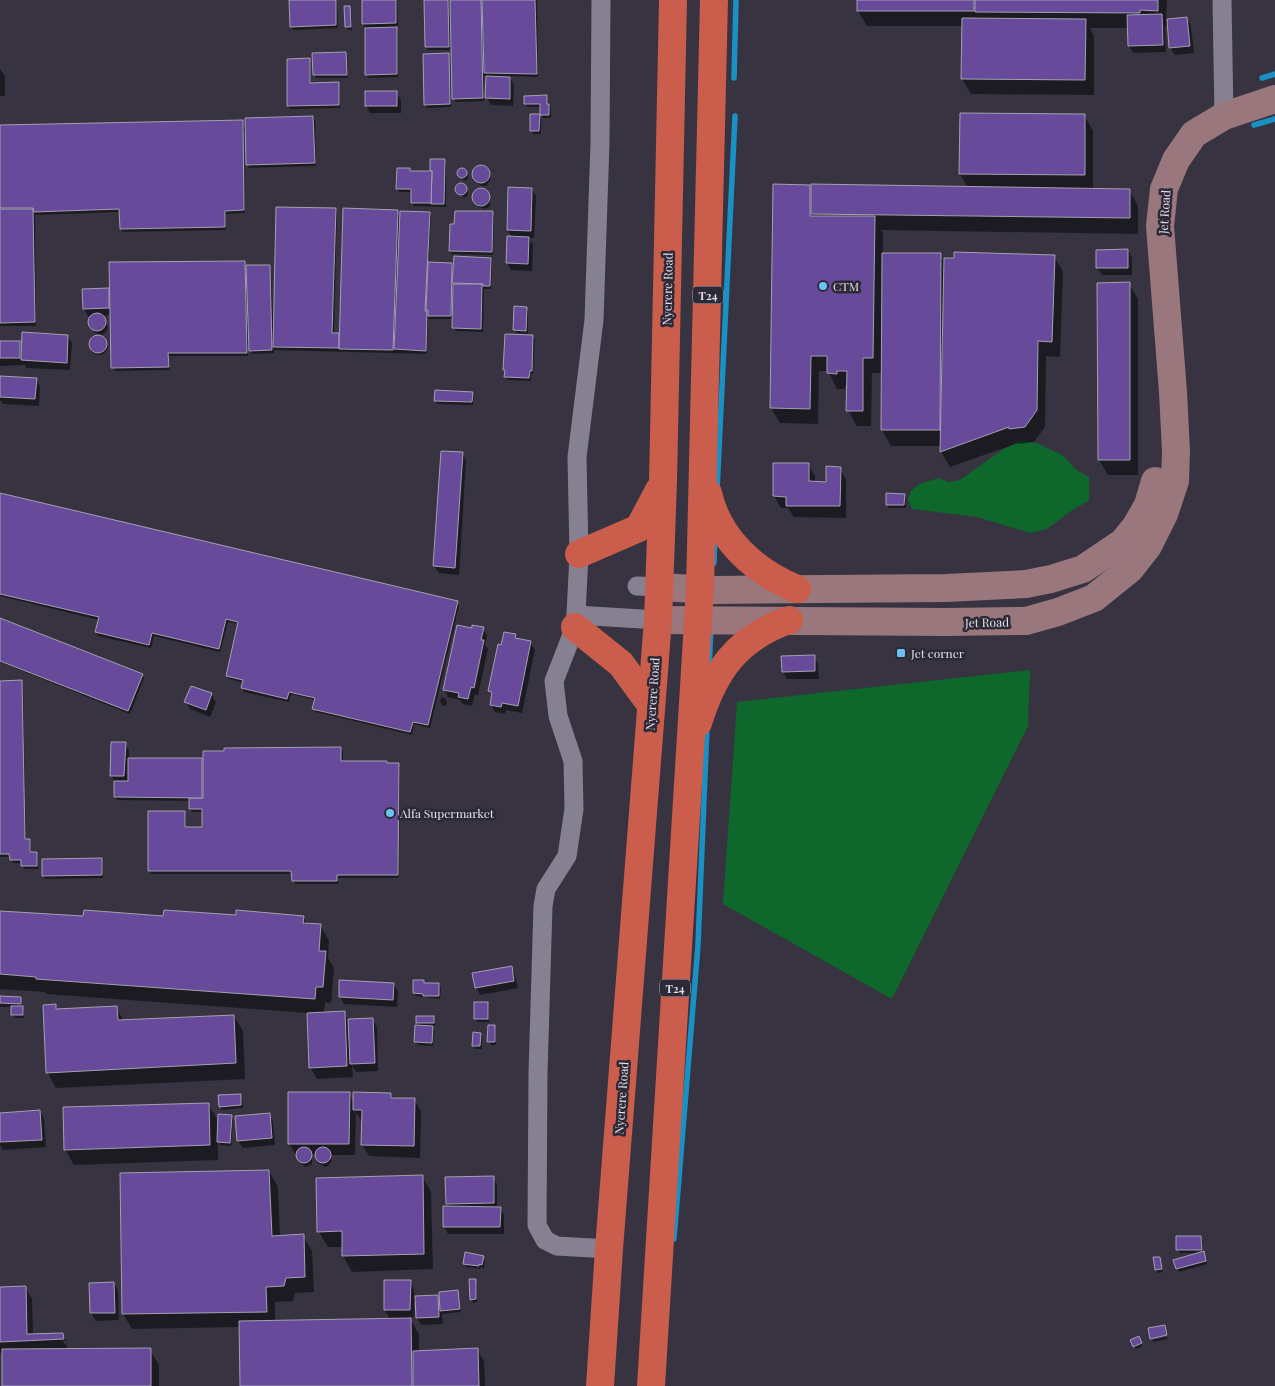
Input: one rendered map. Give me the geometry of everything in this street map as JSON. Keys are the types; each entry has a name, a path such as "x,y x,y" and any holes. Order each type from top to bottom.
{"highway":[{"name":"Nyerere Road","path":"600,1386 658,620 648,586 663,482 673,0"},
{"name":"T24","path":"651,1386 700,589 714,0"},
{"path":"704,470 711,506 726,534 752,564 780,582 797,589"},
{"path":"580,554 639,528 663,482"},
{"path":"690,751 701,713 716,680 728,660 747,641 768,627 789,620"},
{"path":"575,621 621,664 652,705"}],"main road":[{"name":"Jet Road","path":"658,620 1026,621 1058,612 1094,598 1130,569 1148,546 1164,514 1175,481 1176,451 1160,226 1164,189 1176,160 1194,134 1224,116 1275,99"},
{"name":"Jet Road","path":"648,586 700,589 946,588 1026,584 1052,579 1083,569 1123,542 1136,526 1148,505 1159,467 1160,376 1167,326"}],"street":[{"path":"602,0 600,144 594,320 577,457 580,554 575,621 554,681 558,716 573,761 574,809 567,856 546,889 543,906 538,1073 537,1225 545,1240 557,1246 609,1249"},
{"path":"1222,0 1224,116"},
{"name":"Jet Road","path":"575,621 658,620"}],"green space":[{"path":"1020,441 1037,443 1064,456 1075,469 1089,477 1089,501 1075,508 1047,529 1030,533 977,517 912,509 908,499 911,491 919,484 939,478 948,482 960,480 1002,450"},
{"path":"1030,670 1028,726 892,999 723,904 737,702"}],"building":[{"path":"289,0 336,0 336,25 290,27"},
{"path":"362,0 396,0 396,23 362,24"},
{"path":"424,0 448,0 449,47 425,47"},
{"path":"450,0 481,0 483,98 452,99"},
{"path":"482,0 535,0 537,74 484,73"},
{"path":"857,0 974,0 974,11 857,11"},
{"path":"975,0 1158,0 1158,11 1140,10 1140,13 975,12"},
{"path":"344,6 350,6 351,27 345,27"},
{"path":"1162,14 1163,45 1128,46 1127,15"},
{"path":"1187,17 1190,46 1169,48 1167,19"},
{"path":"962,18 1086,19 1085,80 961,79"},
{"path":"397,27 397,74 365,75 365,28"},
{"path":"346,52 347,75 313,75 312,53"},
{"path":"449,53 450,104 424,105 423,54"},
{"path":"310,58 310,83 339,82 339,105 287,106 287,59"},
{"path":"486,76 510,77 510,99 485,98"},
{"path":"365,91 397,91 397,106 365,106"},
{"path":"547,95 549,115 540,115 540,104 524,104 524,96"},
{"path":"960,113 1085,114 1085,175 959,174"},
{"path":"530,114 540,114 539,131 530,131"},
{"path":"313,116 315,163 246,165 245,118"},
{"path":"243,120 244,210 225,211 225,227 120,229 119,209 34,212 33,208 0,208 0,125"},
{"path":"430,159 445,159 444,204 431,204 432,171 430,170"},
{"path":"481,165 487,168 490,174 487,180 481,183 475,180 472,174 475,168"},
{"path":"397,168 410,168 410,171 432,171 431,203 411,203 411,189 396,189"},
{"path":"460,168 464,168 467,173 466,177 460,178 457,175 457,171"},
{"path":"459,183 463,183 467,189 463,195 459,195 455,191 455,187"},
{"name":"CTM","path":"773,184 810,185 810,216 875,216 873,358 863,358 863,411 846,411 847,371 837,371 837,374 827,373 827,356 811,356 810,409 770,408"},
{"path":"811,184 1130,189 1130,218 811,214"},
{"path":"508,187 532,188 531,231 507,230"},
{"path":"481,188 487,191 490,197 487,203 481,206 475,203 472,197 475,191"},
{"path":"276,207 336,208 332,333 339,333 339,348 273,347"},
{"path":"343,208 398,210 393,350 339,349"},
{"path":"0,209 33,209 35,322 0,323"},
{"path":"400,211 430,212 425,311 427,311 426,351 394,349"},
{"path":"455,211 493,211 492,252 449,251 450,224 454,224"},
{"path":"507,236 529,237 528,264 506,263"},
{"path":"1128,249 1128,268 1096,268 1096,250"},
{"path":"954,252 1055,255 1052,342 1038,341 1037,410 1025,427 1009,429 1009,427 940,452 944,258 954,258"},
{"path":"882,253 941,253 940,430 881,430"},
{"path":"454,256 491,258 490,286 452,283"},
{"path":"245,261 247,353 168,353 169,367 111,368 109,262"},
{"path":"428,262 452,263 451,316 428,316 428,310 426,310"},
{"path":"246,265 270,265 272,350 249,351"},
{"path":"1130,282 1130,460 1098,460 1097,283"},
{"path":"453,284 482,284 481,329 452,328"},
{"path":"109,288 109,308 83,309 82,289"},
{"path":"514,306 527,307 526,331 513,330"},
{"path":"97,313 103,316 106,322 103,328 97,331 91,328 88,322 91,316"},
{"path":"22,332 68,335 67,363 21,360"},
{"path":"505,334 533,335 532,371 530,371 529,378 504,377"},
{"path":"98,335 104,338 107,344 104,350 98,353 92,350 89,344 92,338"},
{"path":"0,341 20,341 20,358 0,358"},
{"path":"0,376 37,378 35,399 0,397"},
{"path":"435,390 473,392 472,402 434,401"},
{"path":"441,451 463,452 455,568 433,566"},
{"path":"773,463 809,463 809,481 826,482 826,466 841,467 840,506 786,506 786,497 773,496"},
{"path":"0,493 458,601 428,725 413,722 410,732 312,709 315,698 289,692 287,699 241,688 243,680 226,676 238,622 226,619 219,649 152,633 149,645 95,632 99,617 0,594"},
{"path":"886,493 905,494 904,505 886,505"},
{"path":"0,618 143,674 128,711 0,661"},
{"path":"457,625 472,628 472,625 484,627 481,640 484,640 474,688 471,687 468,699 458,697 459,693 443,690"},
{"path":"504,632 516,634 515,638 531,641 518,706 502,703 501,707 490,705 492,692 488,691 498,644 501,645"},
{"path":"815,655 815,671 782,672 781,656"},
{"path":"22,680 25,839 30,839 30,852 37,852 37,866 21,866 21,860 10,860 9,854 0,854 0,681"},
{"path":"191,686 212,693 206,710 184,702"},
{"path":"111,742 126,742 124,776 110,776"},
{"path":"341,747 341,761 387,761 387,763 399,763 398,875 337,875 337,881 292,881 291,871 148,871 148,811 185,811 185,827 202,827 202,809 189,809 189,798 203,798 203,751 224,751 224,748"},
{"path":"128,758 202,758 202,798 114,797 114,781 128,781"},
{"path":"102,858 102,875 42,876 42,859"},
{"path":"84,910 163,916 164,910 236,915 236,910 304,916 303,923 321,924 319,951 326,951 323,987 316,987 315,999 36,979 36,977 0,974 0,911 83,916"},
{"path":"512,966 514,981 475,988 472,973"},
{"path":"339,980 394,983 393,1000 339,997"},
{"path":"413,980 424,980 424,983 439,983 439,996 423,996 423,994 413,993"},
{"path":"0,996 21,997 21,1004 0,1003"},
{"path":"474,1002 488,1002 488,1019 474,1019"},
{"path":"56,1004 56,1009 117,1006 118,1020 234,1015 236,1063 46,1073 43,1005"},
{"path":"11,1006 23,1006 23,1015 11,1015"},
{"path":"345,1011 347,1066 309,1068 307,1013"},
{"path":"416,1016 434,1016 434,1023 416,1023"},
{"path":"373,1018 375,1063 350,1064 348,1019"},
{"path":"415,1025 433,1026 432,1043 414,1042"},
{"path":"488,1025 495,1025 495,1042 487,1042"},
{"path":"473,1032 481,1033 480,1046 472,1046"},
{"path":"288,1092 350,1092 349,1144 288,1144"},
{"path":"353,1092 391,1093 391,1098 415,1098 414,1146 361,1145 362,1110 353,1110"},
{"path":"241,1094 241,1105 219,1107 218,1095"},
{"path":"209,1103 210,1145 64,1150 63,1107"},
{"path":"40,1110 42,1140 0,1142 0,1113"},
{"path":"270,1113 272,1138 237,1141 235,1116"},
{"path":"218,1114 232,1115 230,1143 217,1142"},
{"path":"301,1147 307,1147 312,1152 310,1161 301,1163 296,1158 296,1152"},
{"path":"320,1147 326,1147 331,1152 329,1161 320,1163 315,1158 315,1152"},
{"path":"269,1170 272,1236 304,1234 305,1277 286,1278 284,1286 266,1287 267,1312 122,1314 120,1173"},
{"path":"423,1175 424,1254 342,1256 342,1231 317,1232 316,1178"},
{"path":"494,1176 494,1203 446,1204 445,1177"},
{"path":"443,1206 501,1207 500,1227 443,1227"},
{"path":"1176,1236 1201,1236 1202,1250 1176,1250"},
{"path":"1204,1251 1206,1261 1176,1269 1173,1260"},
{"path":"465,1252 484,1256 482,1265 463,1264"},
{"path":"1153,1257 1160,1257 1162,1269 1155,1270"},
{"path":"469,1279 476,1279 476,1299 470,1300"},
{"path":"384,1280 411,1280 410,1310 384,1310"},
{"path":"114,1282 115,1313 90,1313 89,1283"},
{"path":"26,1286 27,1334 63,1333 64,1339 0,1342 0,1287"},
{"path":"458,1290 460,1309 440,1311 439,1292"},
{"path":"438,1295 439,1317 416,1318 415,1296"},
{"path":"411,1318 412,1386 240,1386 239,1321"},
{"path":"1165,1325 1167,1335 1150,1339 1148,1328"},
{"path":"1139,1336 1142,1343 1133,1347 1130,1340"},
{"path":"151,1348 151,1386 2,1386 2,1349"},
{"path":"478,1348 479,1386 413,1386 413,1351"}],"waterway":[{"path":"734,78 736,0"},
{"path":"1262,78 1275,74"},
{"path":"717,491 735,116"},
{"path":"1254,125 1275,119"},
{"path":"714,563 715,535"},
{"path":"709,670 711,627"},
{"path":"674,1239 698,945 707,727"}],"place":[{"name":"CTM","path":"823,286"},
{"name":"Jet corner","path":"901,653"},
{"name":"Alfa Supermarket","path":"390,813"}]}
